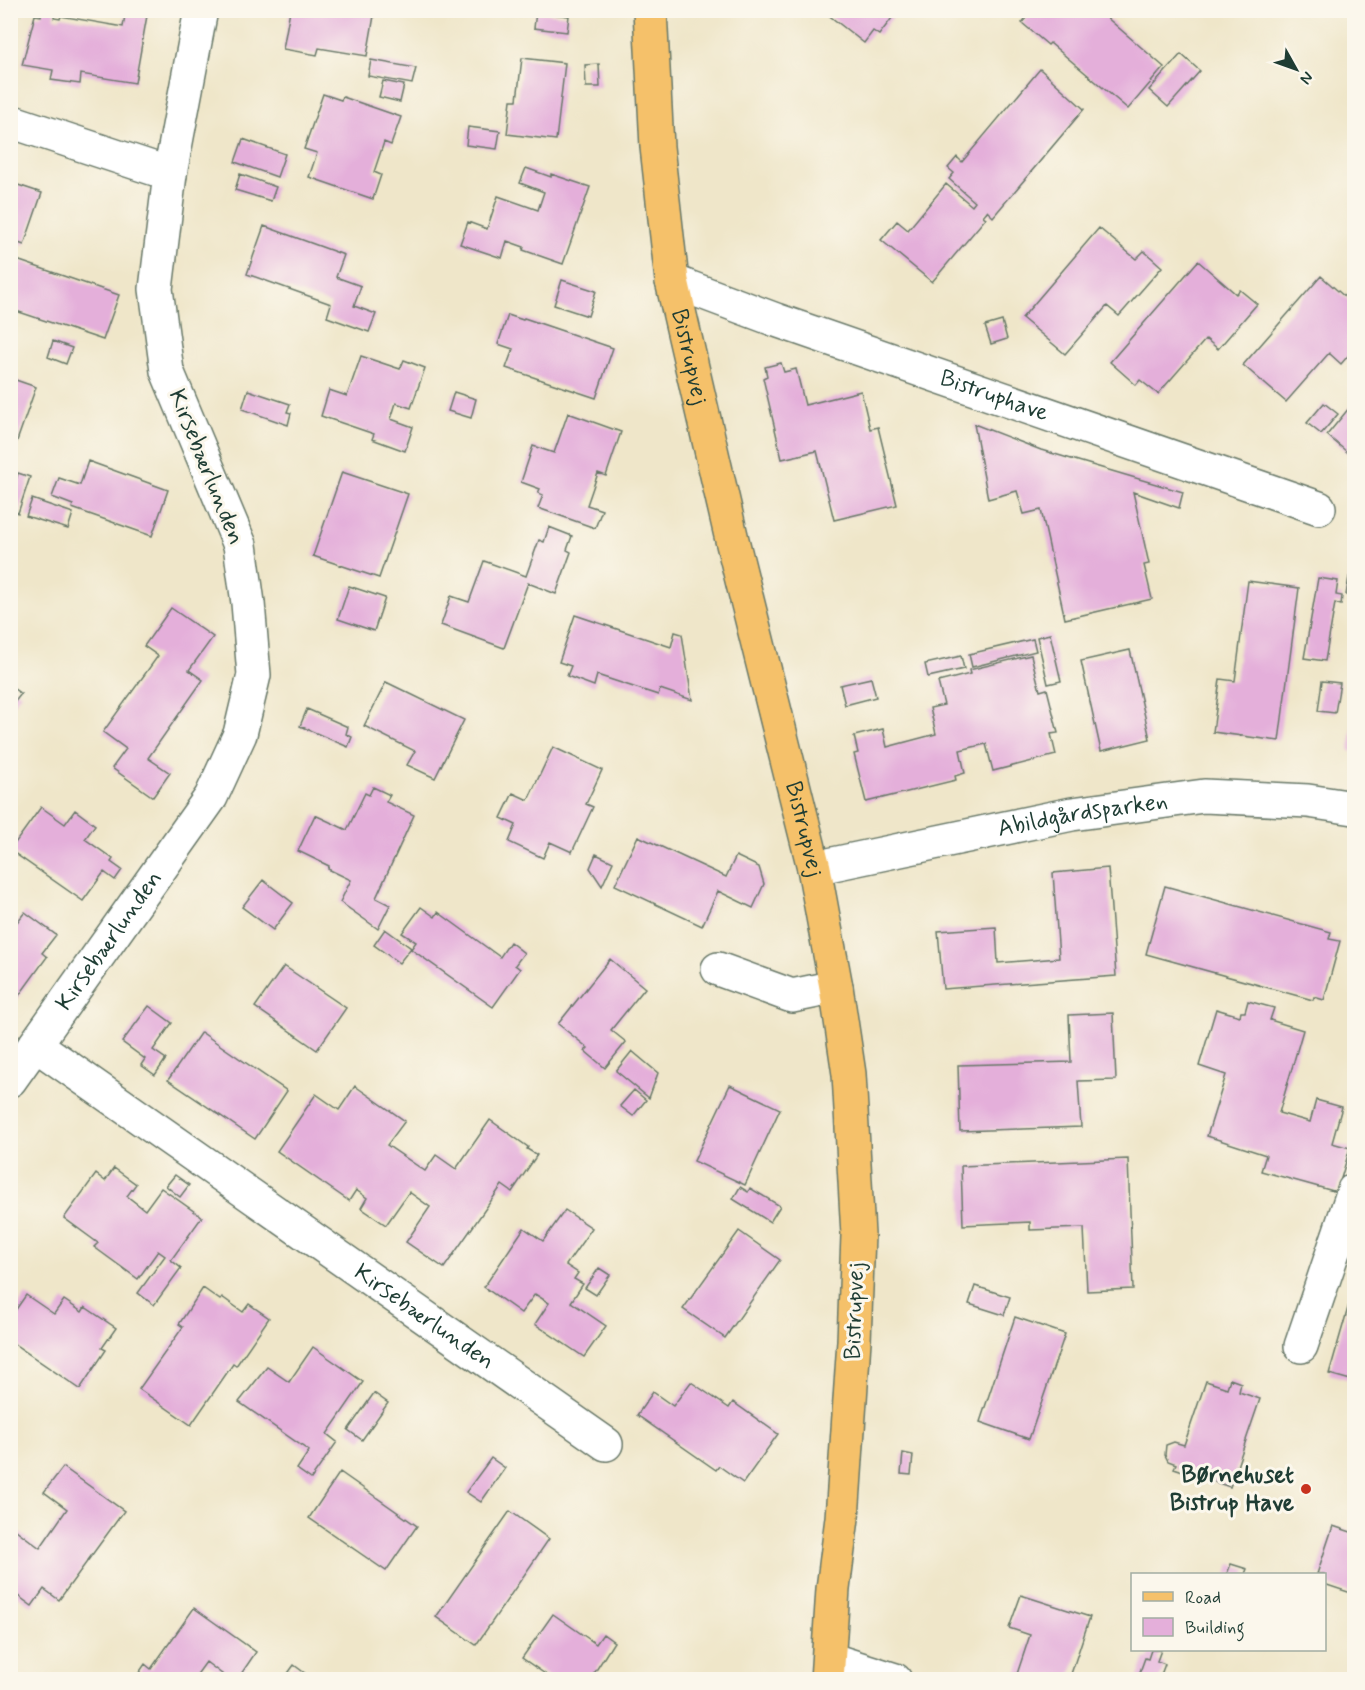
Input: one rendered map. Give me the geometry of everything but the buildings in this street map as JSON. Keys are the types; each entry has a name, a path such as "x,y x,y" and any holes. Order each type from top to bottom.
{"main road":[{"name":"Bistrupvej","path":"650,10 657,147 672,281 734,549 814,868 849,1074 858,1235 854,1341 842,1518 833,1589 828,1669"}],"street":[{"name":"Kirsebærlunden","path":"10,1080 211,796 240,734 254,675 240,545 167,371 156,289 170,174 201,10"},
{"path":"10,121 170,174"},
{"name":"Bistruphave","path":"672,281 776,320 1319,508"},
{"name":"Abildgårdsparken","path":"814,868 1071,814 1204,796 1308,801 1354,808"},
{"path":"718,969 792,996 836,987"},
{"name":"Kirsebærlunden","path":"36,1045 606,1444"},
{"path":"1302,1346 1354,1190"},
{"name":"Bistrupvej","path":"828,1669 894,1680"}],"place":[{"name":"Børnehuset Bistrup Have","path":"1306,1489"}]}
